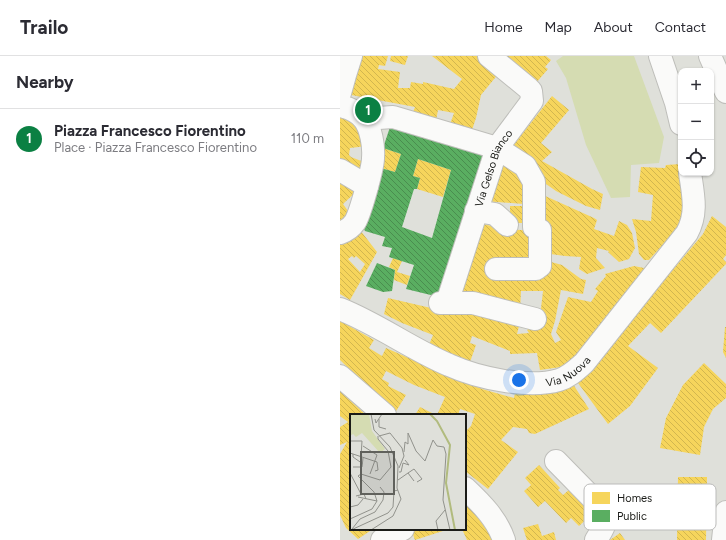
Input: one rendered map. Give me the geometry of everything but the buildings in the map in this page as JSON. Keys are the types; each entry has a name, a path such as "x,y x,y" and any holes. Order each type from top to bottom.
{"street":[{"path":"340,93 344,75 351,56"},
{"name":"Via Gelso Bianco","path":"489,56 528,88 531,91 532,96 530,105 497,148 443,303 473,303 535,319"},
{"path":"660,56 678,112"},
{"path":"710,56 726,92"},
{"path":"340,106 349,108 364,119 371,137 373,148 373,164 353,229"},
{"path":"364,119 393,117 497,148 524,166 534,182 534,227 540,230 539,268 496,269"},
{"path":"340,170 367,186"},
{"name":"Via Nuova","path":"340,309 449,365 476,374 515,382 535,383 559,380 569,376 584,363 687,233 691,226 695,206 690,176"},
{"path":"476,211 495,214 507,225"},
{"path":"340,376 384,414"},
{"path":"556,461 584,490"},
{"path":"466,489 484,507 493,519 504,540"},
{"path":"723,540 726,512"},
{"path":"382,540 401,530"},
{"path":"596,540 602,530"}],"green space":[{"path":"563,56 634,56 664,137 659,163 631,165 630,197 611,198 586,145 566,78 556,61"}],"place":[{"name":"Piazza Francesco Fiorentino","path":"368,110"}]}
